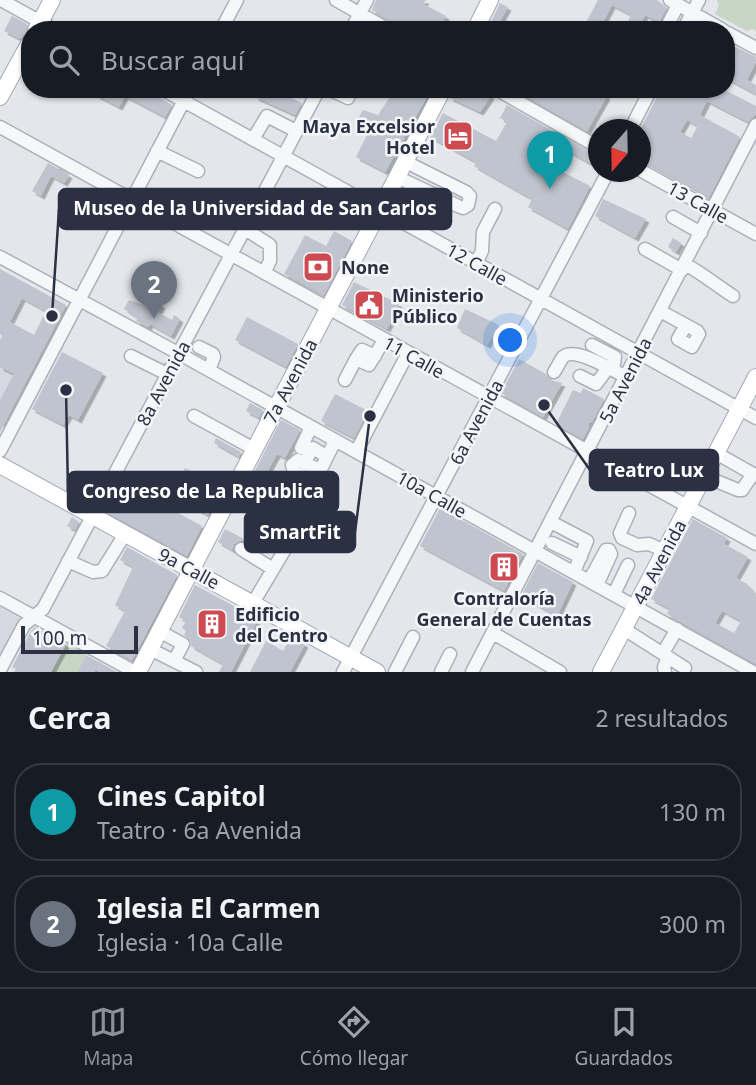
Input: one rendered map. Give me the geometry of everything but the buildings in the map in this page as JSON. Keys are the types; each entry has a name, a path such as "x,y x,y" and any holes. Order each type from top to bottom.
{"main road":[{"path":"46,21 52,0"},
{"path":"480,21 490,0"},
{"path":"0,97 21,58"},
{"name":"7a Avenida","path":"136,672 438,98"},
{"name":"4a Avenida","path":"601,672 756,377"},
{"name":"9a Calle","path":"0,465 377,672"}],"street":[{"path":"1,0 34,21"},
{"path":"226,21 237,0"},
{"path":"336,0 374,21"},
{"path":"356,21 367,0"},
{"path":"688,21 698,0"},
{"path":"667,21 674,2 706,21"},
{"path":"735,37 756,48"},
{"path":"0,451 185,98"},
{"name":"12 Calle","path":"192,98 253,139 756,418"},
{"name":"8a Avenida","path":"0,670 24,625 43,609 314,98"},
{"path":"509,98 588,142"},
{"path":"636,119 646,98"},
{"path":"253,139 267,116 296,131"},
{"name":"5a Avenida","path":"472,672 756,125"},
{"name":"11 Calle","path":"0,127 65,167 132,200 688,507 755,547"},
{"path":"157,151 198,171"},
{"path":"397,177 463,208 468,205 470,196 466,192 405,162"},
{"name":"13 Calle","path":"651,176 756,234"},
{"name":"6a Avenida","path":"343,672 603,182"},
{"path":"476,263 482,251 483,232 495,209"},
{"path":"673,217 701,233"},
{"path":"245,229 270,245 270,261 264,273"},
{"path":"645,249 709,277 711,282 733,296"},
{"name":"10a Calle","path":"0,257 677,629 729,666 753,672"},
{"path":"660,311 686,325"},
{"path":"589,351 599,331"},
{"path":"345,380 362,349 375,356 384,340"},
{"path":"200,347 213,354 209,370"},
{"path":"554,372 564,357 570,354 589,351 615,357 611,369 596,384 580,376"},
{"path":"356,452 408,354"},
{"path":"131,356 167,374"},
{"path":"611,369 626,377"},
{"path":"194,416 254,449"},
{"path":"301,448 311,427"},
{"path":"327,456 313,448 304,463 316,479 335,441"},
{"path":"704,476 742,490 755,475 716,453"},
{"path":"629,513 620,533 622,538 636,545 649,544 665,551"},
{"path":"551,522 585,540 587,544 574,572"},
{"path":"68,561 93,572 102,571 125,534"},
{"path":"253,603 294,534"},
{"path":"552,543 581,557"},
{"path":"240,549 273,569"},
{"path":"614,594 628,565"},
{"path":"0,597 136,672"},
{"path":"624,629 685,668"},
{"path":"665,672 666,655 677,629"},
{"path":"159,631 183,644 174,661"},
{"path":"492,633 560,672"},
{"path":"395,672 413,637"},
{"path":"150,649 196,672"},
{"path":"440,672 450,654"}],"shaded area":[{"path":"0,351 33,369 0,432"},
{"path":"0,607 21,619 0,658"}],"green space":[{"path":"717,0 756,0 756,31 747,31 735,25 735,21 728,21 715,14 719,6"},
{"path":"68,640 88,651 77,672 51,672"}],"tunnel":[{"path":"58,180 64,171"}],"place":[{"name":"Maya Excelsior Hotel","path":"458,136"},
{"name":"Cines Capitol","path":"550,189"},
{"name":"None","path":"318,267"},
{"name":"Ministerio Público","path":"369,305"},
{"name":"Museo de la Universidad de San Carlos","path":"52,316"},
{"name":"Iglesia El Carmen","path":"154,319"},
{"name":"Congreso de La Republica","path":"66,390"},
{"name":"Teatro Lux","path":"544,405"},
{"name":"SmartFit","path":"370,416"},
{"name":"Contraloría General de Cuentas","path":"504,567"},
{"name":"Edificio del Centro","path":"212,624"}]}
